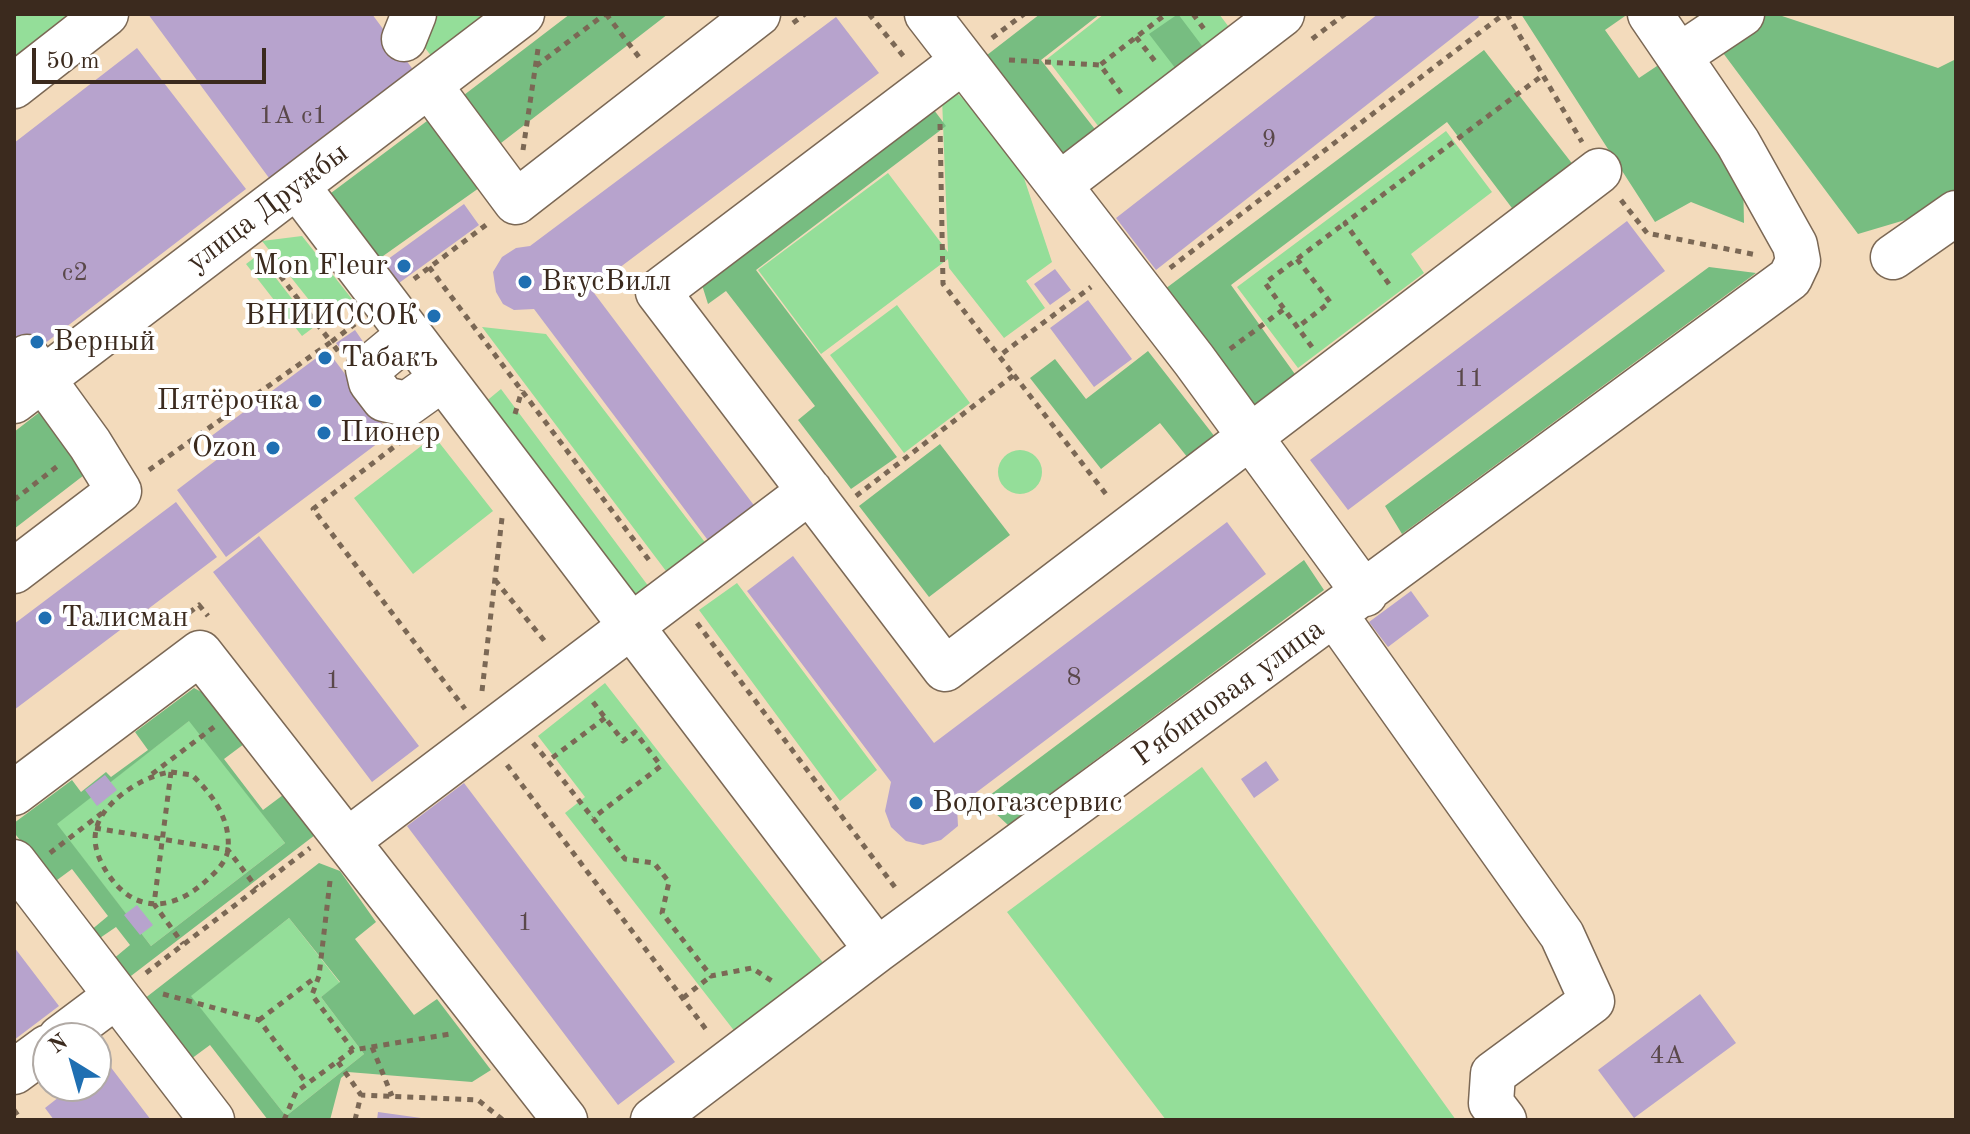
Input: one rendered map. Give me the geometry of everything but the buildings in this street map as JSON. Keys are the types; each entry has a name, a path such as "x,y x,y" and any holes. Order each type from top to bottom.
{"street":[{"path":"14,86 106,14"},
{"path":"429,85 516,202 758,14"},
{"path":"927,14 980,60 1059,185 1250,437 1350,604 1562,935 1592,1001 1493,1074 1491,1103 1504,1120"},
{"path":"1059,185 1282,14"},
{"path":"1650,14 1679,56 1742,14"},
{"name":"улица Дружбы","path":"28,379 242,228 429,85 530,27"},
{"name":"Рябиновая улица","path":"653,1120 877,950 1790,278 1798,261 1795,245 1738,143 1679,56"},
{"path":"980,60 926,88 658,292 829,496 945,669 1599,171"},
{"path":"297,186 877,950"},
{"path":"1893,257 1956,213"},
{"path":"397,318 368,369 371,382 384,399 407,404 442,379"},
{"path":"14,571 119,491 85,438 28,379"},
{"path":"342,835 485,737 631,626 829,496"},
{"path":"14,793 200,653 565,1120"},
{"path":"19,868 123,991 212,1120"},
{"path":"81,1022 123,991"},
{"path":"14,1072 32,1059"}],"path":[{"path":"535,66 605,14"},
{"path":"869,14 939,109 943,284 1131,527"},
{"path":"999,356 1130,278 1504,14"},
{"path":"119,491 331,342 397,318 516,202 535,66 530,27"},
{"path":"980,60 1100,65"},
{"path":"1333,374 1265,283 1543,75"},
{"path":"1345,223 1411,314"},
{"path":"242,228 345,362"},
{"path":"1297,259 1330,302 1298,327"},
{"path":"1226,352 1284,309"},
{"path":"829,496 1014,375"},
{"path":"396,430 404,440 313,509 730,1061"},
{"path":"14,500 85,438"},
{"path":"483,689 507,464"},
{"path":"495,580 623,741 635,732 661,766 593,818"},
{"path":"19,868 104,812 241,706"},
{"path":"605,718 548,761 625,859 654,863 669,882 662,913 711,976"},
{"path":"151,775 171,772 192,775 221,808 228,850 257,888"},
{"path":"171,772 154,904 183,944"},
{"path":"104,812 95,828 96,851 108,874 135,899 154,904 173,904 194,891 220,868 228,850"},
{"path":"95,828 228,850"},
{"path":"123,991 257,888 342,835"},
{"path":"342,835 319,976 312,995 353,1050"},
{"path":"683,998 711,976 752,968 787,991"},
{"path":"259,1020 319,976"},
{"path":"123,991 259,1020 307,1084"},
{"path":"284,1120 296,1092 353,1050 454,1033 495,1031"},
{"path":"372,1047 392,1096"},
{"path":"338,1062 361,1095 355,1120"},
{"path":"361,1095 478,1100 503,1120"},
{"path":"14,1110 21,1120"}],"green space":[{"path":"14,14 81,14 14,63"},
{"path":"435,14 489,14 432,57 422,44"},
{"path":"570,14 668,14 501,143 464,95"},
{"path":"1040,14 1100,14 1041,60 1101,137 1062,168 978,62"},
{"path":"1104,14 1219,14 1235,35 1105,135 1047,59"},
{"path":"1178,14 1206,51 1179,73 1149,34"},
{"path":"1521,14 1628,14 1605,30 1639,78 1666,60 1743,177 1744,223 1691,202 1655,222"},
{"path":"1694,14 1776,14 1938,68 1956,59 1956,195 1932,212 1858,234"},
{"path":"1484,50 1581,175 1521,220 1447,122 1231,285 1297,377 1248,415 1157,295"},
{"path":"957,93 976,111 1023,175 1052,262 1026,281 1045,308 1004,338 949,268 948,259 821,354 758,270 888,173 948,252 942,98"},
{"path":"931,106 946,126 756,270 897,457 851,489 798,420 815,406 726,291 708,304 702,285"},
{"path":"427,121 479,188 376,261 327,196"},
{"path":"1446,131 1492,192 1411,254 1424,273 1298,368 1237,287"},
{"path":"302,236 352,299 325,320 262,241"},
{"path":"258,255 314,327 302,336 246,264"},
{"path":"1709,267 1756,273 1402,534 1385,506"},
{"path":"897,305 970,403 904,453 830,355"},
{"path":"482,327 546,334 707,545 669,575"},
{"path":"1148,351 1215,437 1188,458 1160,423 1101,469 1030,378 1055,359 1086,399"},
{"path":"501,389 655,595 640,602 478,408"},
{"path":"41,411 88,472 14,529 14,432"},
{"path":"434,436 493,511 413,574 354,498"},
{"path":"940,444 1010,535 929,597 859,506"},
{"path":"1020,450 1036,456 1042,472 1036,488 1020,494 1004,488 998,472 1004,456"},
{"path":"1304,560 1324,590 1008,825 982,801"},
{"path":"737,583 877,770 840,801 699,610"},
{"path":"605,683 828,969 739,1037 565,813 585,797 538,736"},
{"path":"194,688 207,695 244,744 224,759 263,810 283,795 315,835 127,979 112,960 130,945 116,927 97,940 90,931 108,916 72,869 53,883 16,835 14,823 72,780 81,792 106,772 111,777 148,750 135,732","holes":["189,721 285,843 151,946 57,824"]},
{"path":"190,720 285,843 151,946 56,824"},
{"path":"1202,767 1456,1120 1166,1120 1007,912"},
{"path":"319,863 340,871 376,922 355,939 414,1015 437,999 491,1070 472,1082 348,1072 341,1078 330,1120 268,1120 210,1045 191,1059 144,999","holes":["289,918 340,982 321,997 364,1054 286,1116 191,996"]},
{"path":"289,918 340,983 321,997 364,1054 286,1116 190,996"}],"place":[{"name":"Mon Fleur","path":"404,266"},
{"name":"ВкусВилл","path":"525,282"},
{"name":"ВНИИССОК","path":"434,316"},
{"name":"Верный","path":"37,342"},
{"name":"Табакъ","path":"325,358"},
{"name":"Пятёрочка","path":"315,401"},
{"name":"Пионер","path":"324,433"},
{"name":"Ozon","path":"273,448"},
{"name":"Талисман","path":"45,618"},
{"name":"Водогазсервис","path":"916,803"}]}
